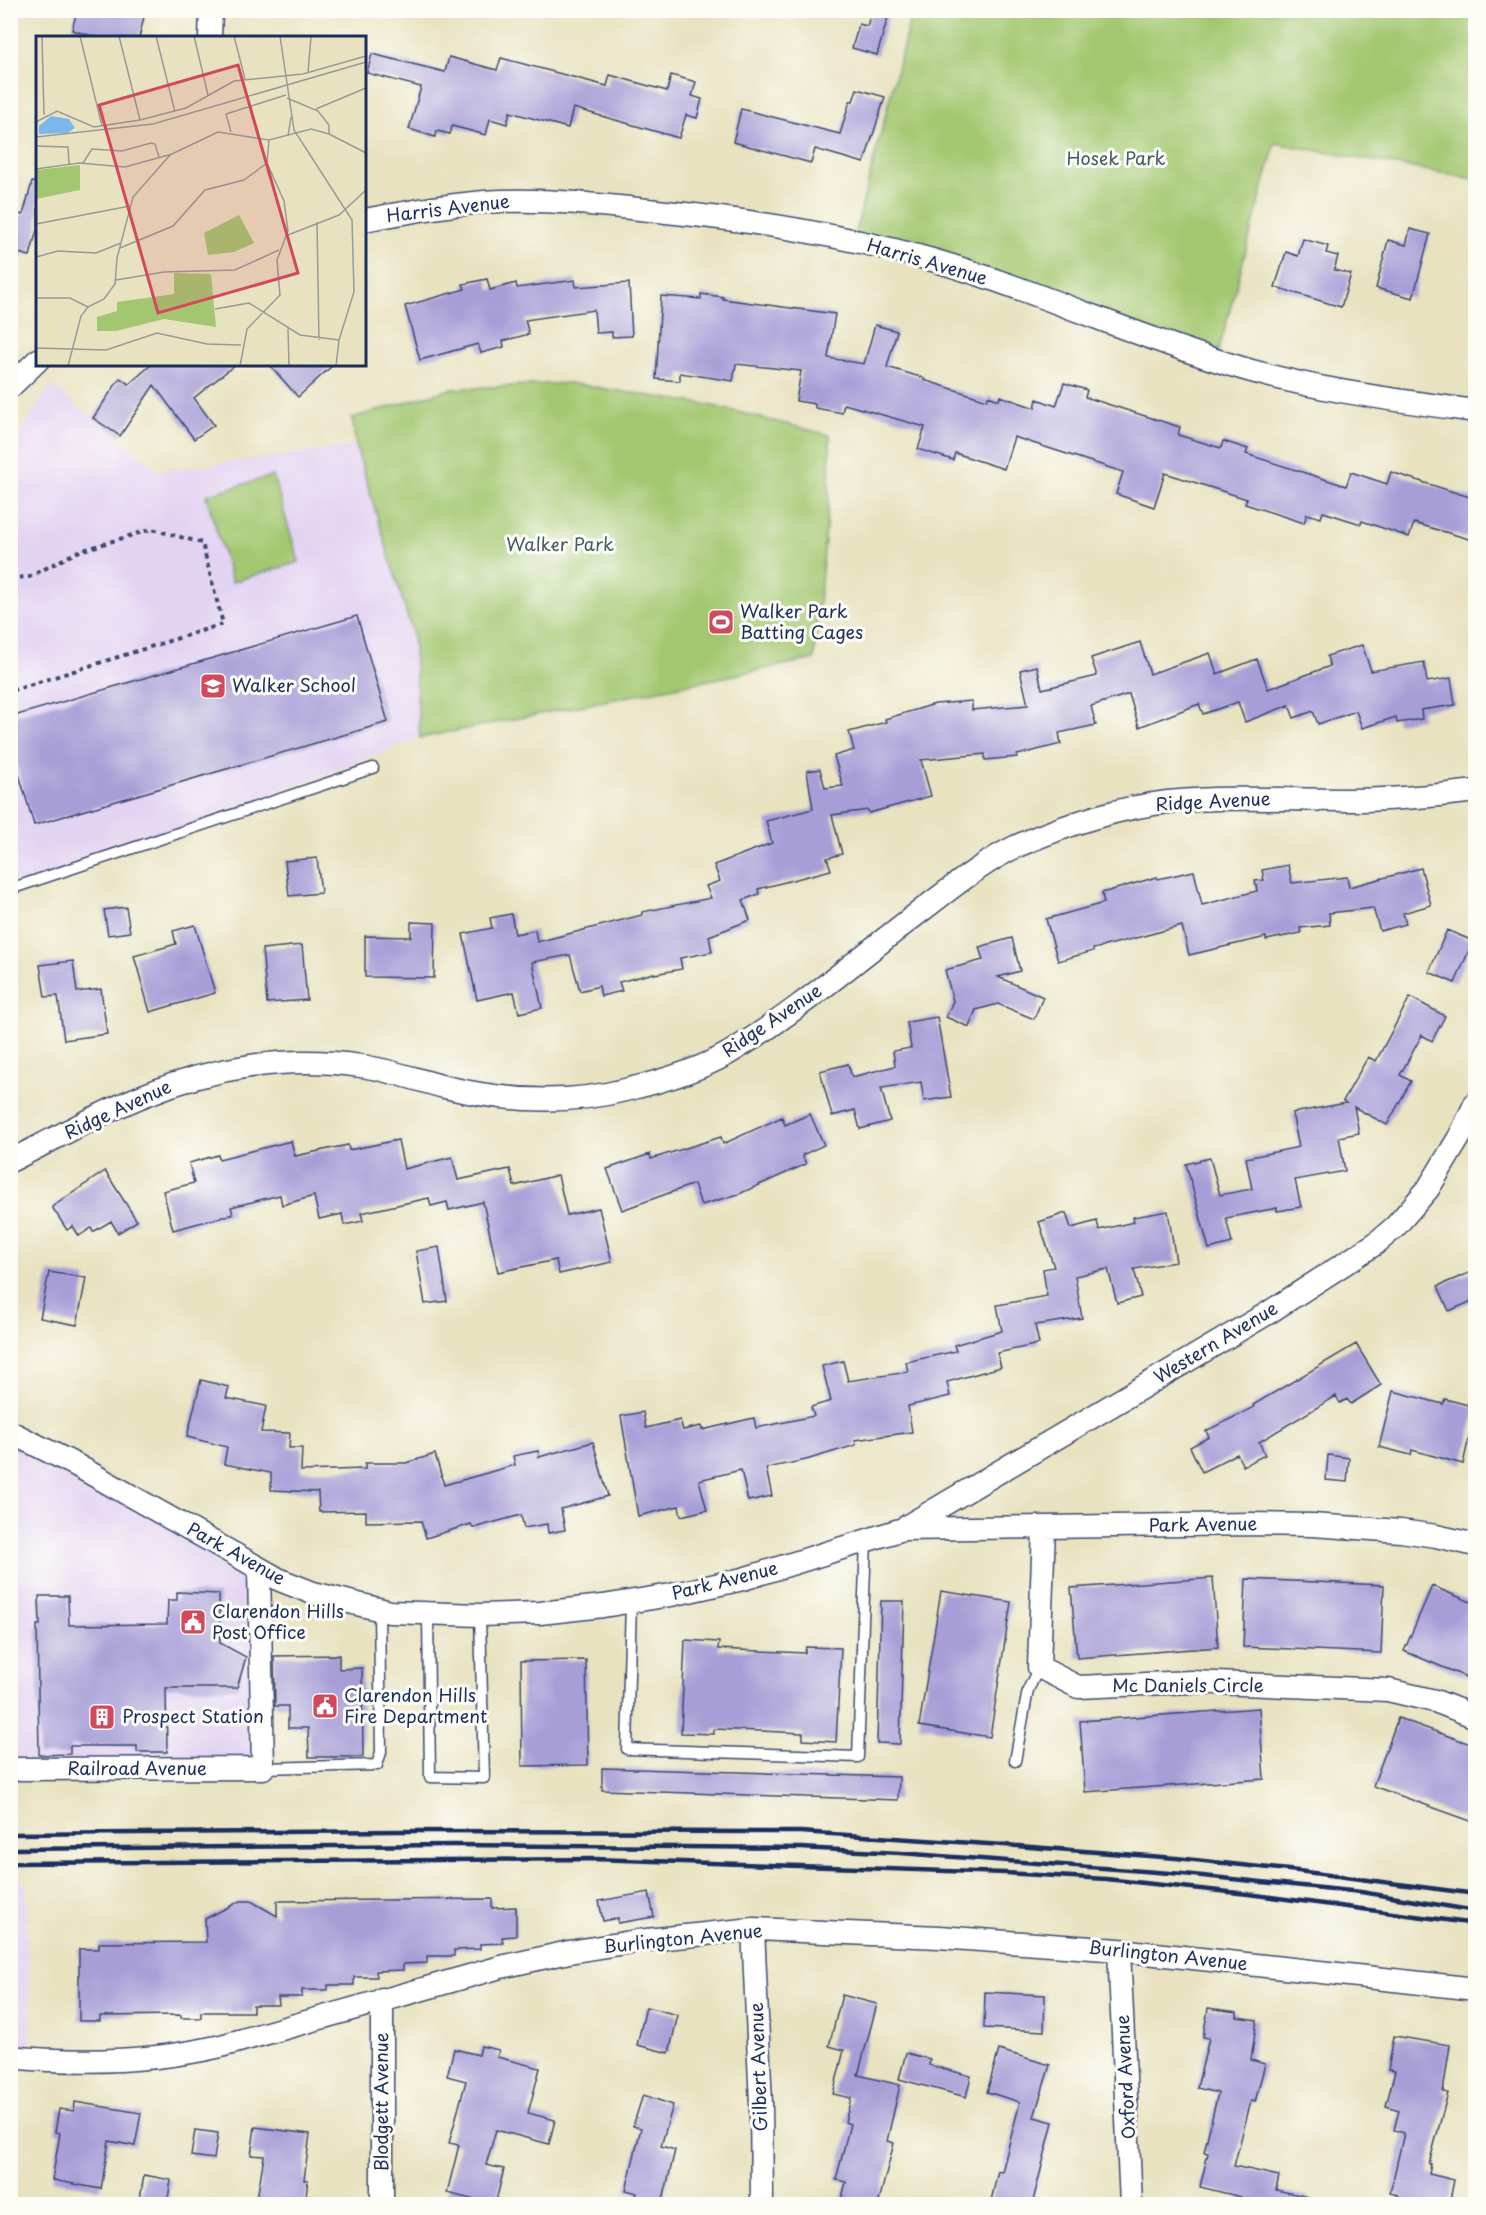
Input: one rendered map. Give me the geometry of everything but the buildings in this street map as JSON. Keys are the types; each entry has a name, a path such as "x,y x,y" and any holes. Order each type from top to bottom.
{"street":[{"path":"210,10 210,36"},
{"name":"Harris Avenue","path":"366,220 471,203 504,201 612,205 778,225 870,244 937,262 1231,365 1317,386 1393,400 1476,411"},
{"path":"10,387 36,362"},
{"name":"Ridge Avenue","path":"10,1161 141,1096 179,1082 224,1070 272,1063 316,1061 361,1066 466,1091 519,1099 587,1097 623,1091 676,1076 726,1055 800,1005 965,879 1014,848 1076,823 1131,808 1170,802 1212,799 1405,798 1476,791"},
{"name":"Western Avenue","path":"903,1529 1269,1313 1375,1244 1395,1227 1468,1138 1476,1102"},
{"name":"Park Avenue","path":"10,1432 76,1465 280,1580 313,1593 379,1610 428,1615 540,1612 672,1595 743,1579 903,1529 1312,1525 1401,1531 1476,1545"},
{"path":"1039,1667 1044,1528"},
{"path":"259,1568 263,1768"},
{"name":"Mc Daniels Circle","path":"1039,1667 1078,1687 1191,1682 1388,1690 1435,1701 1476,1717"},
{"name":"Railroad Avenue","path":"10,1769 263,1768"},
{"name":"Burlington Avenue","path":"10,2057 88,2061 185,2054 221,2046 501,1967 569,1952 637,1941 753,1929 939,1937 1119,1950 1476,1989"},
{"name":"Gilbert Avenue","path":"753,1929 761,2104 762,2205"},
{"name":"Oxford Avenue","path":"1119,1950 1131,2205"},
{"name":"Blodgett Avenue","path":"382,2000 382,2205"}],"lane":[{"path":"10,889 373,768"},
{"path":"631,1602 627,1749 858,1757 866,1541"},
{"path":"263,1768 377,1765 381,1752 379,1610"},
{"path":"428,1615 430,1777 484,1778 480,1615"},
{"path":"1015,1761 1028,1690 1039,1667"}],"path":[{"path":"10,578 29,577 77,552 152,529 202,543 223,624 10,691"}],"shaded area":[{"name":"Walker School","path":"51,385 160,471 356,446 413,635 420,738 11,893 11,450"},
{"path":"14,1441 254,1571 257,1757 13,1764"},
{"path":"11,1881 25,1881 32,2054 11,2052"}],"green space":[{"name":"Hosek Park","path":"912,11 1475,11 1475,179 1275,143 1218,354 855,234"},
{"name":"Walker Park","path":"569,383 709,405 830,435 829,496 814,659 420,738 413,635 356,446 352,418 451,389"},
{"path":"273,476 299,562 232,582 206,495"}],"railway":[{"path":"10,1834 401,1831 800,1832 1176,1858 1476,1894"},
{"path":"10,1849 455,1845 800,1848 1183,1874 1361,1892 1476,1911"},
{"path":"10,1863 593,1859 1006,1873 1106,1879 1248,1894 1476,1924"}],"place":[{"name":"Walker Park Batting Cages","path":"721,622"},
{"name":"Walker School","path":"213,686"},
{"name":"Clarendon Hills Post Office","path":"193,1622"},
{"name":"Clarendon Hills Fire Department","path":"325,1706"},
{"name":"Prospect Station","path":"102,1717"}]}
